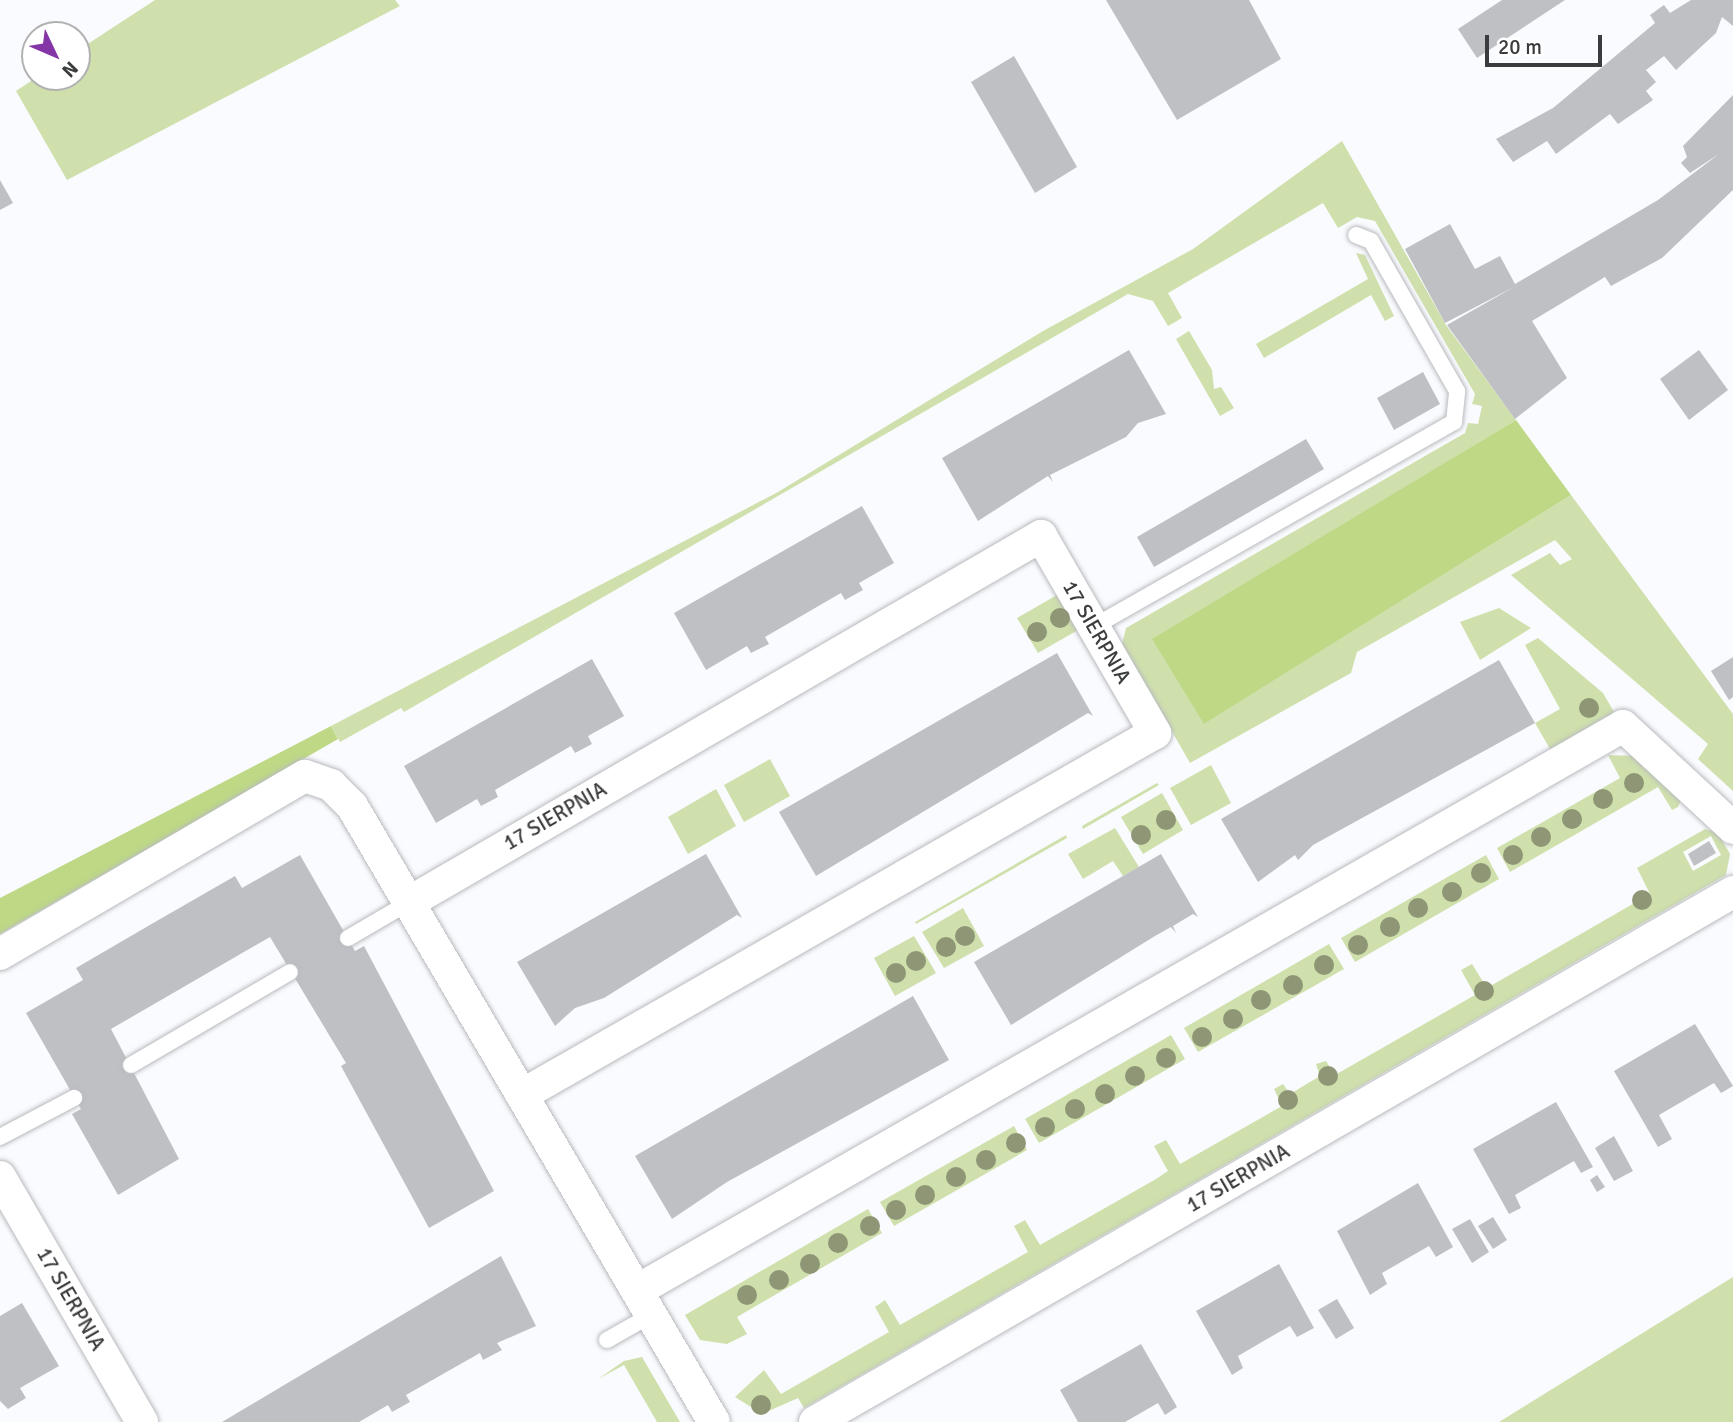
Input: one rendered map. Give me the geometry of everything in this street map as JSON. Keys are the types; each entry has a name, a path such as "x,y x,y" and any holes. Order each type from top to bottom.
{"street":[{"name":"17 SIERPNIA","path":"408,903 1041,536 1155,733 524,1094"},
{"path":"645,1302 1623,726 1733,828"},
{"path":"0,954 305,776 331,785 352,806 524,1094 713,1422"},
{"name":"17 SIERPNIA","path":"815,1422 1733,892"},
{"name":"17 SIERPNIA","path":"0,1177 142,1422"}],"lane":[{"path":"1093,627 1454,422 1457,391 1371,241 1356,235"},
{"path":"348,938 408,903"},
{"path":"131,1065 290,972"},
{"path":"0,1138 74,1098"},
{"path":"607,1340 645,1302"}],"green space":[{"path":"155,0 395,0 400,6 67,180 16,91 21,88 21,91 91,91 91,42"},
{"path":"1342,141 1446,325 1516,420 1153,640 1205,723 1571,495 1733,714 1733,791 1698,759 1708,744 1511,575 1550,553 1560,565 1572,559 1555,540 1357,652 1351,673 1190,763 1122,644 1126,628 1465,433 1468,423 1478,424 1482,406 1472,404 1475,394 1375,221 1357,217 1338,228 1323,203 1168,293 1182,318 1168,326 1153,301 1128,294 404,712 401,708 340,742 331,726 778,492 1043,331 1193,249"},
{"path":"1356,253 1365,255 1394,316 1385,321 1371,295 1264,358 1256,344 1368,279"},
{"path":"1189,331 1212,370 1214,389 1221,387 1234,408 1220,416 1176,339"},
{"path":"1516,420 1571,495 1204,724 1152,639"},
{"path":"1057,595 1078,630 1038,653 1017,618"},
{"path":"1499,608 1531,628 1480,660 1460,622"},
{"path":"1538,638 1603,693 1614,712 1550,749 1535,723 1560,709 1525,645"},
{"path":"331,726 338,739 0,934 0,898"},
{"path":"1608,755 1635,756 1681,800 1678,807 1672,810 1658,787 1510,872 1497,848 1620,778"},
{"path":"770,759 790,796 744,822 724,785"},
{"path":"1211,765 1231,803 1191,825 1170,788"},
{"path":"1157,783 1159,785 1083,829 1082,826"},
{"path":"716,789 736,826 688,854 668,817"},
{"path":"1162,793 1183,830 1143,854 1121,817"},
{"path":"1115,828 1139,867 1123,876 1113,861 1083,879 1068,854"},
{"path":"1705,829 1718,833 1730,854 1726,875 804,1408 798,1398 762,1414 735,1397 764,1370 781,1394 889,1332 875,1307 885,1300 900,1325 1028,1252 1014,1226 1025,1220 1040,1245 1156,1179 1168,1171 1154,1146 1166,1140 1180,1164 1282,1106 1274,1089 1283,1084 1290,1094 1320,1076 1316,1064 1326,1061 1335,1075 1475,995 1461,970 1472,964 1487,988 1650,894 1637,868","holes":["1711,836 1721,855 1693,871 1683,852"]},
{"path":"1066,835 1067,838 916,924 915,922"},
{"path":"1486,855 1499,879 1355,962 1341,938"},
{"path":"963,908 984,946 944,968 922,932"},
{"path":"914,936 936,973 895,996 874,958"},
{"path":"1329,944 1344,969 1198,1052 1184,1028"},
{"path":"1171,1035 1185,1059 1039,1143 1025,1119"},
{"path":"1014,1126 1027,1150 894,1226 880,1202"},
{"path":"868,1209 882,1233 737,1317 747,1334 727,1344 700,1340 685,1315"},
{"path":"1733,1277 1733,1422 1499,1422"},
{"path":"642,1357 680,1422 657,1422 624,1365 598,1379 624,1361"}],"building":[{"path":"1106,0 1249,0 1281,59 1177,120"},
{"path":"1502,0 1565,0 1477,58 1458,29"},
{"path":"1691,0 1733,0 1733,26 1722,17 1716,33 1676,70 1664,56 1646,70 1656,82 1646,91 1653,100 1618,124 1610,114 1556,154 1547,141 1513,162 1496,139 1553,108 1655,23 1650,15 1664,5 1670,13"},
{"path":"1014,56 1077,167 1035,193 971,82"},
{"path":"1733,95 1733,190 1662,258 1611,286 1605,277 1532,321 1567,378 1515,419 1447,325 1514,287 1445,323 1405,249 1450,224 1475,269 1500,256 1515,284 1658,200 1719,154 1690,173 1681,163 1687,157 1683,146"},
{"path":"0,180 13,203 0,210"},
{"path":"1129,350 1166,414 1138,423 1126,437 1050,475 1053,482 1048,476 978,521 942,458"},
{"path":"1699,350 1728,390 1689,420 1660,379"},
{"path":"1423,372 1440,404 1394,430 1377,398"},
{"path":"1306,439 1324,469 1154,567 1137,537"},
{"path":"862,506 894,563 859,583 863,590 845,600 841,593 765,637 769,644 751,653 747,646 706,670 674,613"},
{"path":"1057,653 1093,716 1088,713 816,876 779,812"},
{"path":"1733,657 1733,697 1729,700 1711,671"},
{"path":"592,659 624,716 588,736 592,744 575,753 571,746 495,790 498,797 481,806 477,799 436,823 404,766"},
{"path":"1499,660 1535,723 1313,845 1298,860 1295,855 1258,882 1221,819"},
{"path":"1709,841 1716,853 1694,866 1688,854"},
{"path":"706,854 742,918 737,915 604,998 575,1008 555,1026 517,962"},
{"path":"1161,854 1198,917 1193,914 1173,926 1176,933 1171,927 1011,1025 974,962"},
{"path":"300,855 355,951 364,946 494,1191 429,1228 341,1066 346,1063 270,937 111,1029 179,1159 118,1195 72,1114 81,1109 26,1013 83,980 76,968 155,922 235,876 242,888"},
{"path":"913,996 949,1060 727,1182 672,1219 635,1156"},
{"path":"1695,1024 1733,1086 1721,1093 1714,1083 1659,1115 1672,1139 1658,1147 1614,1071"},
{"path":"1556,1102 1593,1167 1581,1173 1574,1161 1515,1195 1521,1208 1509,1214 1473,1149"},
{"path":"1614,1136 1633,1171 1614,1181 1595,1148"},
{"path":"1597,1175 1605,1187 1597,1192 1590,1180"},
{"path":"1418,1183 1453,1247 1436,1257 1429,1246 1382,1273 1387,1284 1370,1295 1337,1231"},
{"path":"1493,1217 1507,1240 1493,1249 1478,1226"},
{"path":"1470,1219 1489,1252 1472,1263 1452,1229"},
{"path":"501,1256 536,1326 497,1343 502,1350 483,1360 480,1353 406,1395 410,1402 392,1412 388,1405 359,1422 222,1422"},
{"path":"1279,1264 1314,1328 1297,1337 1290,1326 1267,1339 1238,1356 1243,1368 1232,1375 1196,1311"},
{"path":"1337,1299 1354,1328 1336,1339 1318,1310"},
{"path":"22,1303 59,1366 20,1388 26,1398 8,1409 0,1401 0,1316"},
{"path":"1141,1344 1177,1407 1165,1415 1158,1403 1125,1422 1078,1422 1060,1390"}]}
